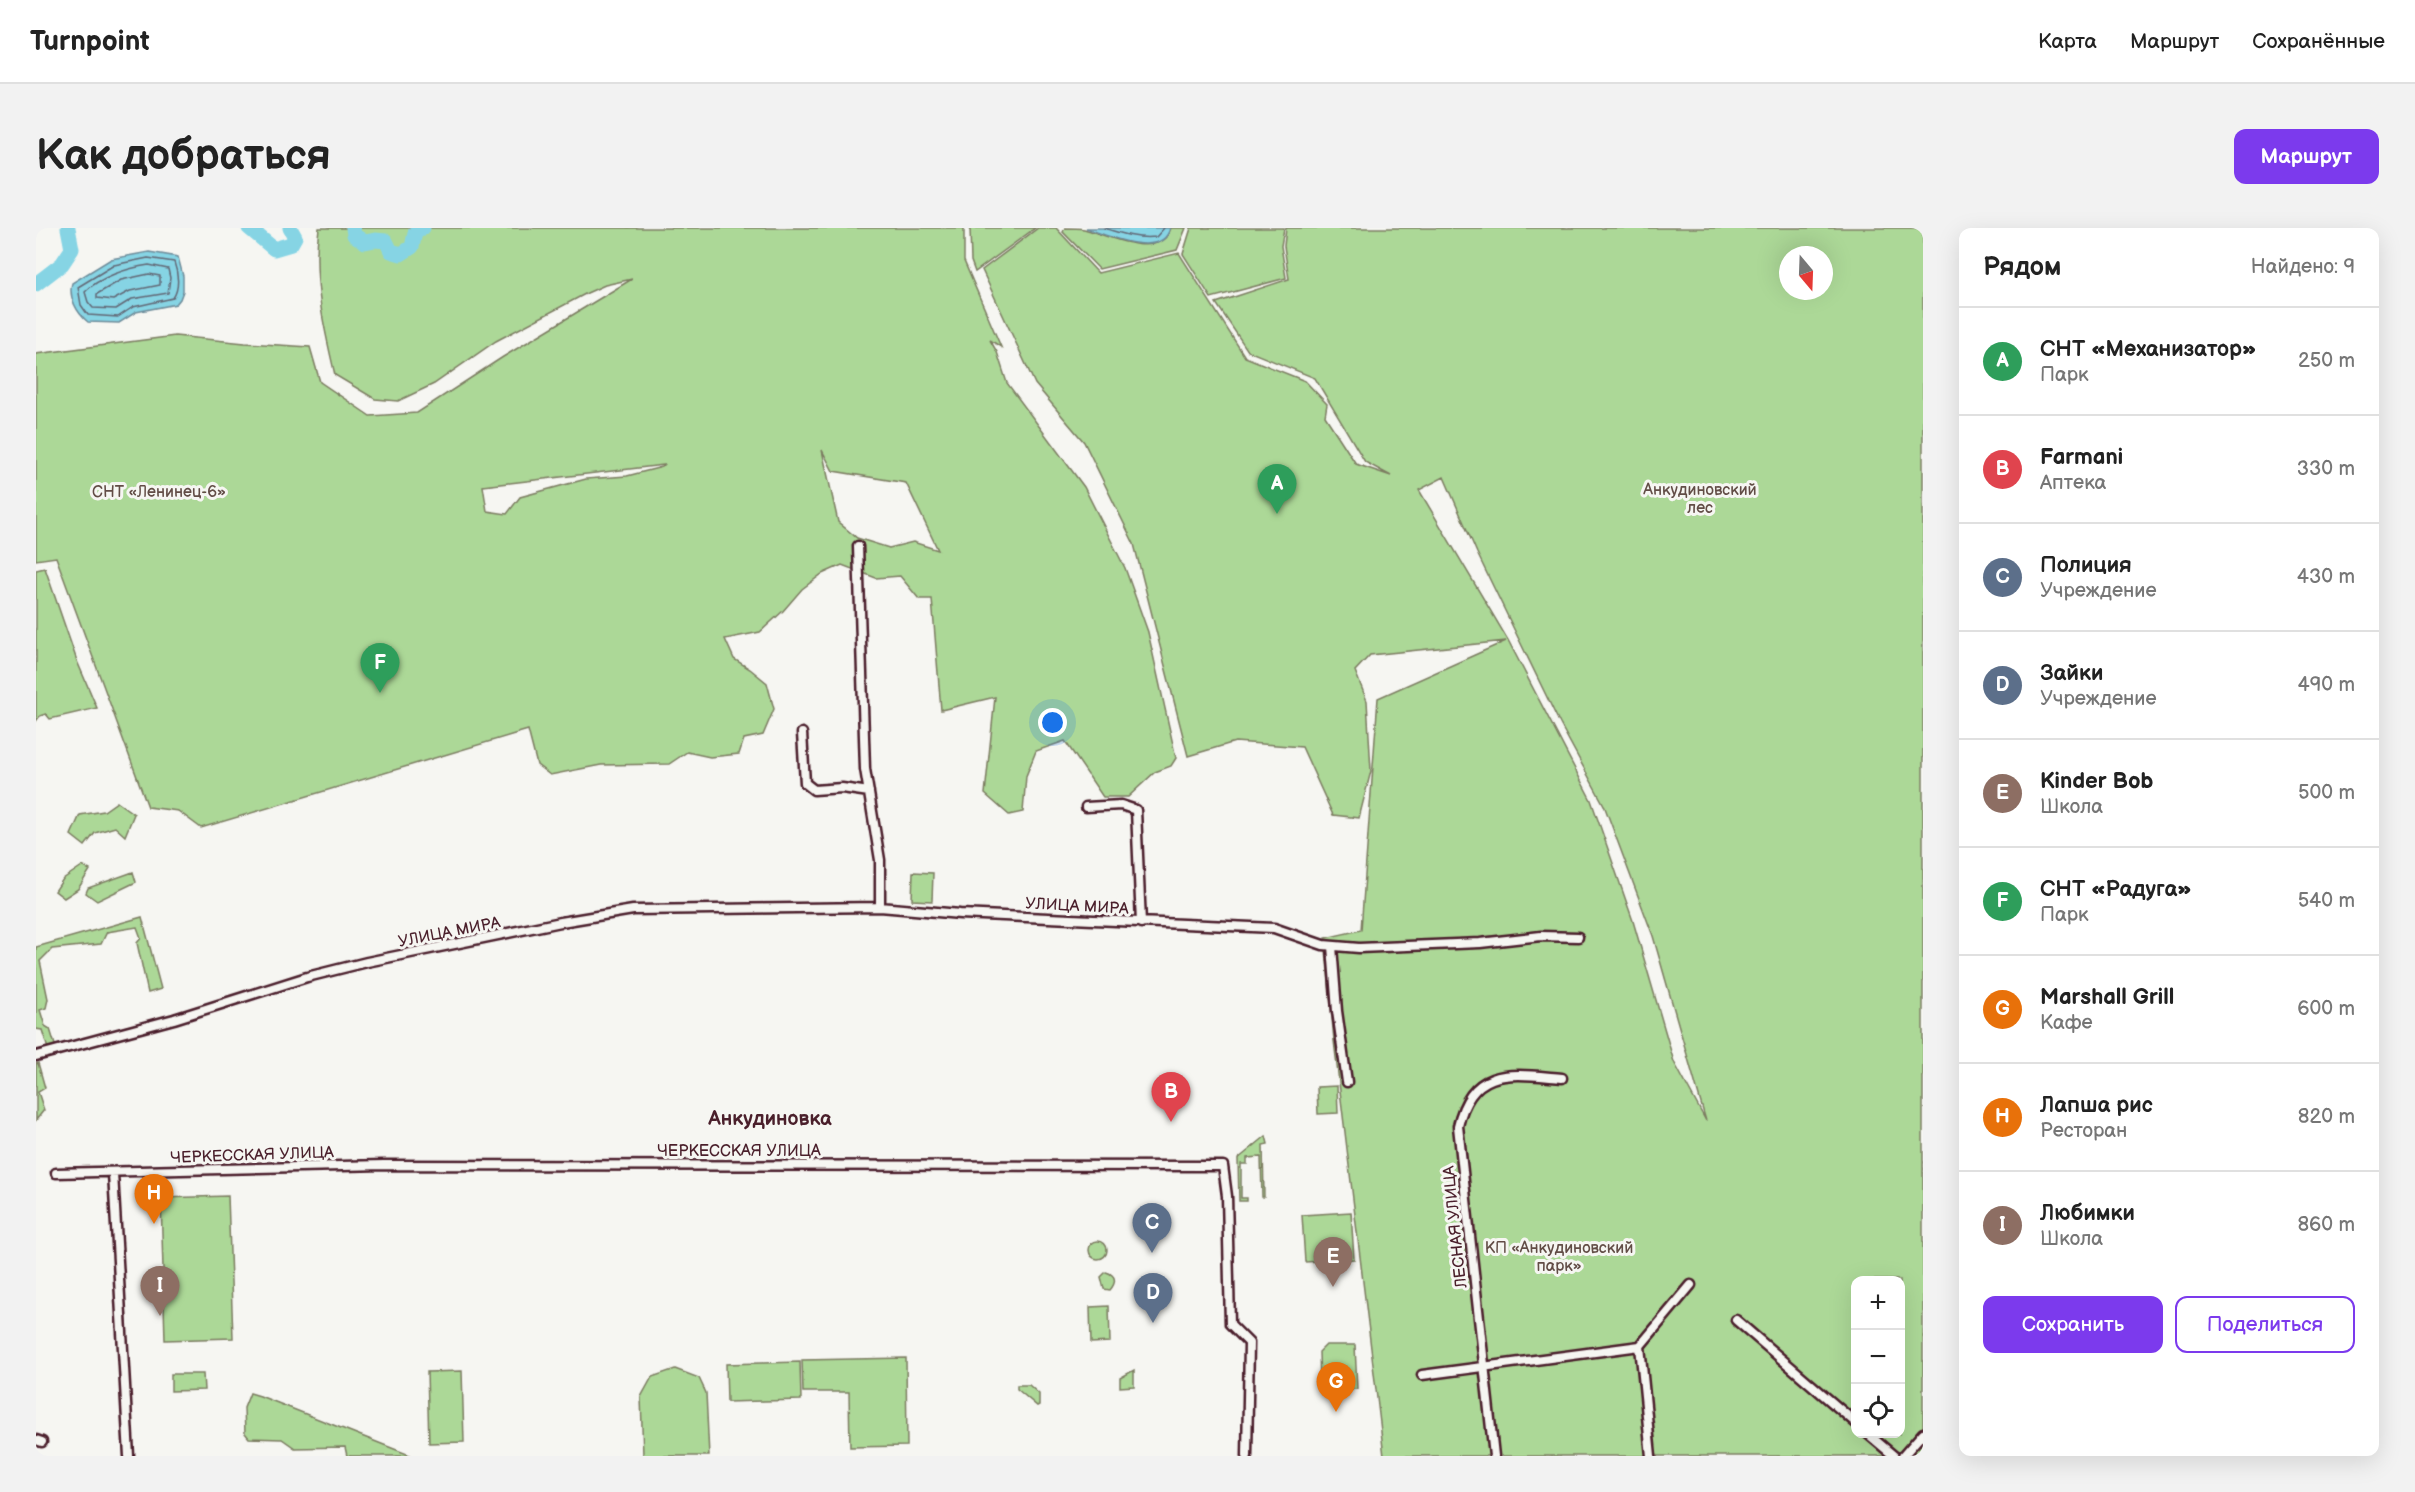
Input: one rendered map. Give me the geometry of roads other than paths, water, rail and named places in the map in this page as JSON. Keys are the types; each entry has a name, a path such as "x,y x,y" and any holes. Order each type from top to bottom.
{"street":[{"path":"858,546 865,769 880,860 880,907"},
{"path":"802,733 805,783 808,787 814,790 842,788 869,792"},
{"path":"1086,807 1120,805 1136,810 1141,923"},
{"name":"УЛИЦА МИРА","path":"36,1056 174,1019 307,977 367,962 561,922 633,910 880,907 960,914 1274,928 1332,946 1359,948 1480,943 1542,936 1578,937"},
{"path":"1332,946 1337,1011 1347,1082"},
{"name":"ЛЕСНАЯ УЛИЦА","path":"1494,1456 1458,1126 1462,1108 1471,1094 1483,1083 1509,1074 1562,1078"},
{"name":"ЧЕРКЕССКАЯ УЛИЦА","path":"56,1173 408,1165 1224,1166 1227,1196 1230,1324 1249,1343 1247,1456"},
{"path":"113,1173 129,1456"},
{"path":"1422,1375 1640,1346 1691,1285"},
{"path":"1736,1320 1851,1419"},
{"path":"1640,1346 1651,1456"},
{"path":"1903,1456 1923,1433"},
{"path":"1871,1438 1884,1453 1894,1456"}],"water":[{"path":"1086,228 1170,228 1165,237 1157,242 1145,244 1119,240"},
{"path":"149,252 178,257 183,276 183,291 176,304 136,312 119,323 88,322 72,299 72,283 111,259"}],"waterway":[{"path":"36,284 62,264 72,249 68,228"},
{"path":"249,228 274,249 291,244 295,237 290,228"},
{"path":"353,228 354,235 365,242 386,241 391,251 401,254 412,247 415,233 423,228"}],"place":[{"name":"СНТ «Механизатор»","path":"1277,514"},
{"name":"СНТ «Радуга»","path":"380,693"},
{"name":"Farmani","path":"1171,1122"},
{"name":"Лапша рис","path":"154,1224"},
{"name":"Полиция","path":"1152,1253"},
{"name":"Kinder Bob","path":"1333,1287"},
{"name":"Любимки","path":"160,1316"},
{"name":"Зайки","path":"1153,1323"},
{"name":"Marshall Grill","path":"1336,1412"}],"district":[{"name":"Анкудиновка","path":"770,1118"}],"park label":[{"name":"СНТ «Ленинец-6»","path":"159,491"},
{"name":"Анкудиновский лес","path":"1700,498"},
{"name":"КП «Анкудиновский парк»","path":"1559,1256"}]}
